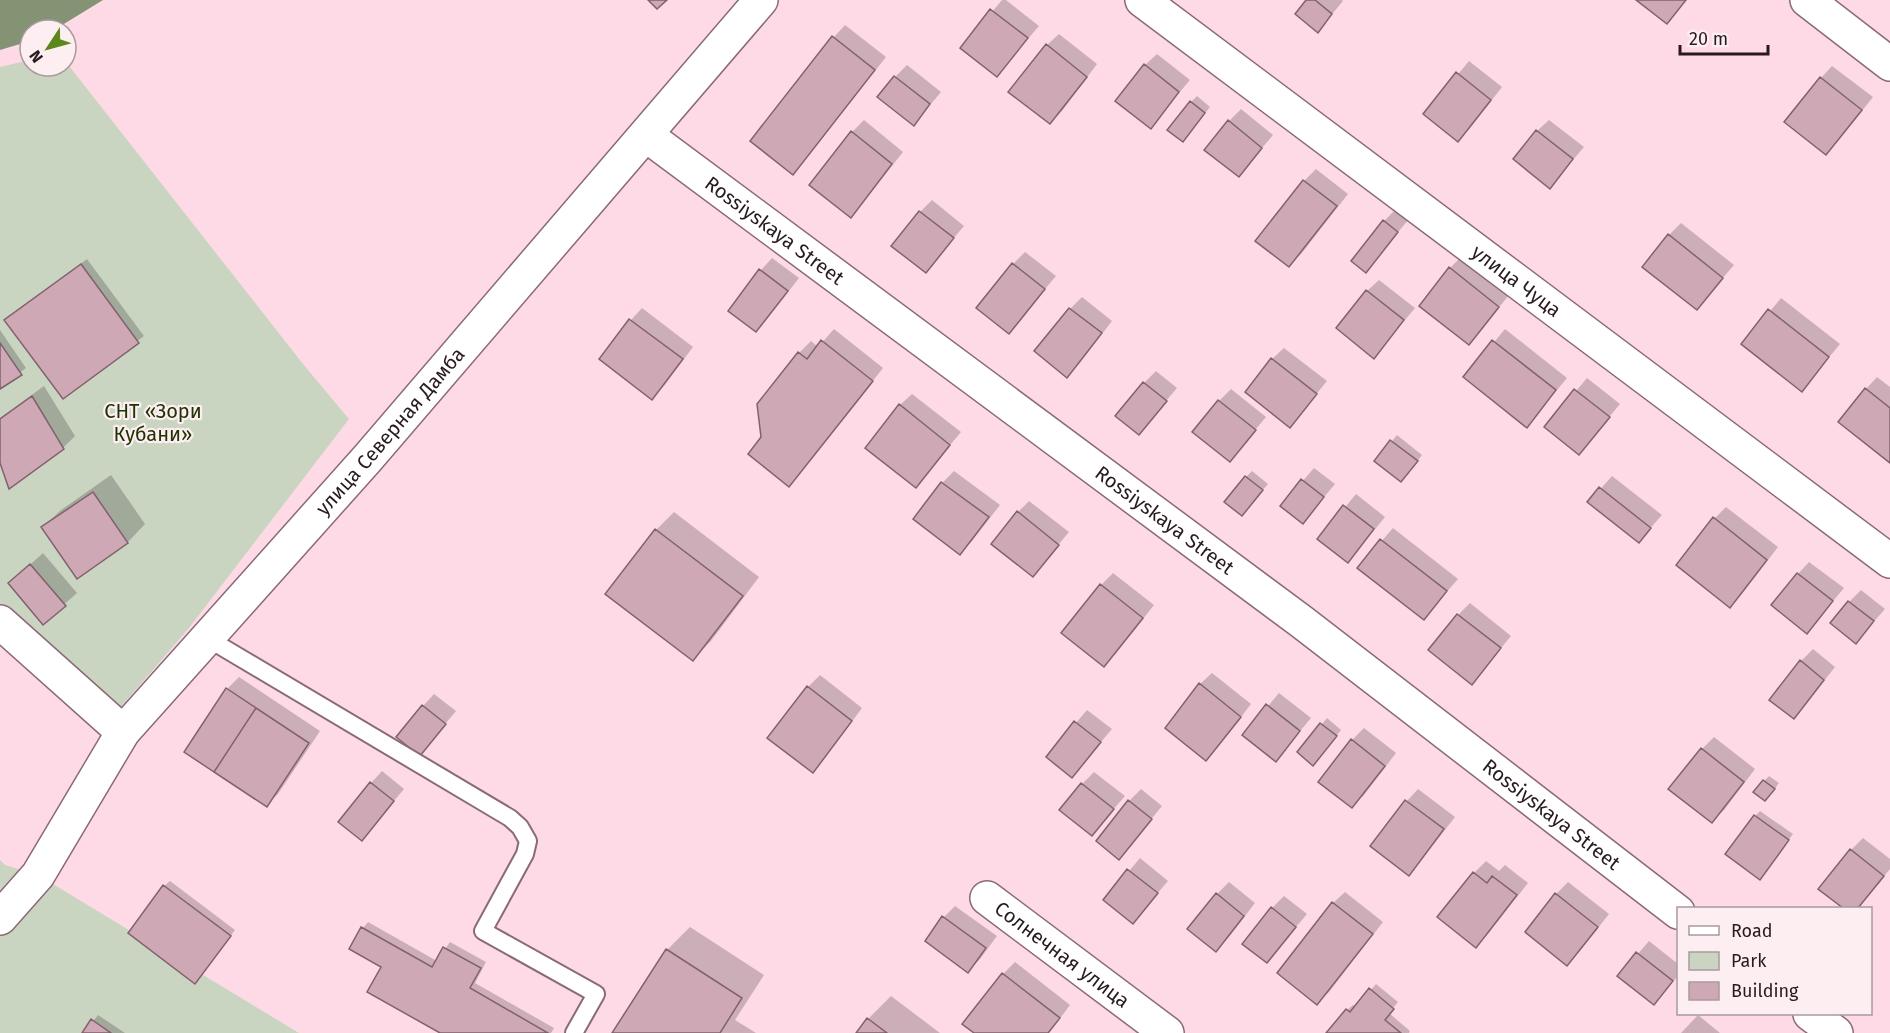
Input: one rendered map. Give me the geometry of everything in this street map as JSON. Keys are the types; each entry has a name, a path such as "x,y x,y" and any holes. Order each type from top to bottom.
{"street":[{"name":"улица Северная Дамба","path":"0,918 38,876 123,732 367,459 762,0"},
{"name":"улица Чуца","path":"1142,0 1890,561"},
{"path":"1807,0 1890,64"},
{"name":"Rossiyskaya Street","path":"646,135 1302,622 1677,911"},
{"path":"0,622 123,732"},
{"name":"Солнечная улица","path":"987,898 1167,1033"},
{"path":"1811,1015 1836,1033"}],"lane":[{"path":"207,638 510,818 520,827 528,841 525,854 483,931 596,994 574,1033"}],"green space":[{"name":"СНТ «Зори Кубани»","path":"18,63 18,78 78,77 303,364 349,419 189,628 120,708 0,633 0,67"},
{"path":"0,860 5,865 38,875 299,1033 0,1033"}],"shaded area":[{"path":"0,0 103,0 74,18 18,18 18,45 0,50"}],"building":[{"path":"648,0 667,0 657,9"},
{"path":"1306,0 1315,0 1332,14 1318,33 1295,14"},
{"path":"1636,0 1686,0 1667,24"},
{"path":"990,9 1028,38 997,77 960,48"},
{"path":"832,36 875,70 793,175 750,141"},
{"path":"1046,44 1087,77 1050,124 1008,92"},
{"path":"1144,64 1179,92 1151,129 1115,101"},
{"path":"1456,72 1491,100 1458,142 1423,114"},
{"path":"894,76 930,104 914,126 877,97"},
{"path":"1820,77 1862,110 1826,155 1784,122"},
{"path":"1190,101 1205,113 1183,142 1167,130"},
{"path":"1228,120 1262,148 1239,177 1204,150"},
{"path":"1536,130 1573,159 1550,189 1513,159"},
{"path":"851,131 892,164 851,218 809,185"},
{"path":"1303,180 1337,206 1289,267 1255,241"},
{"path":"919,211 954,238 926,273 891,246"},
{"path":"1383,220 1398,232 1366,273 1351,261"},
{"path":"1668,234 1723,278 1697,310 1642,267"},
{"path":"1012,263 1045,289 1009,334 976,308"},
{"path":"81,264 139,343 63,399 4,320"},
{"path":"1449,267 1499,307 1469,345 1419,306"},
{"path":"759,269 788,291 756,332 728,311"},
{"path":"1366,290 1404,320 1374,359 1336,328"},
{"path":"1069,308 1102,333 1067,378 1034,351"},
{"path":"1768,309 1829,357 1802,392 1741,344"},
{"path":"629,319 683,359 652,400 599,359"},
{"path":"821,340 873,381 789,487 748,454 761,437 757,404 798,352 807,359"},
{"path":"1492,340 1556,390 1527,428 1463,377"},
{"path":"0,343 22,375 0,389"},
{"path":"1271,358 1317,394 1290,428 1245,392"},
{"path":"1143,382 1167,401 1139,435 1115,416"},
{"path":"1865,388 1890,408 1890,463 1838,422"},
{"path":"1574,389 1610,417 1579,455 1544,427"},
{"path":"32,396 64,449 9,489 0,463 0,419"},
{"path":"1218,400 1256,430 1230,462 1192,432"},
{"path":"899,404 950,445 916,488 865,448"},
{"path":"1390,440 1418,461 1401,482 1374,461"},
{"path":"1245,476 1263,490 1242,516 1224,502"},
{"path":"1301,479 1324,497 1303,524 1280,506"},
{"path":"941,482 989,517 960,555 913,519"},
{"path":"1599,487 1651,528 1639,543 1587,502"},
{"path":"93,492 128,543 77,579 41,527"},
{"path":"1343,505 1374,529 1348,563 1317,539"},
{"path":"1017,511 1059,545 1033,577 991,544"},
{"path":"1713,517 1767,560 1730,608 1676,565"},
{"path":"655,529 743,596 693,661 605,594"},
{"path":"1380,539 1447,591 1424,620 1357,568"},
{"path":"30,564 66,606 43,625 8,583"},
{"path":"1797,573 1833,601 1807,634 1771,605"},
{"path":"1100,584 1143,618 1104,667 1061,633"},
{"path":"1848,601 1874,621 1856,644 1830,623"},
{"path":"1457,614 1501,648 1472,685 1428,650"},
{"path":"1800,660 1824,680 1794,719 1769,700"},
{"path":"1199,683 1241,717 1206,761 1165,728"},
{"path":"807,686 852,721 813,773 767,738"},
{"path":"226,688 256,708 214,772 184,752"},
{"path":"1266,704 1300,731 1276,762 1242,735"},
{"path":"422,705 446,724 420,756 396,737"},
{"path":"256,708 309,743 267,807 214,772"},
{"path":"1074,721 1101,742 1072,778 1046,757"},
{"path":"1320,723 1337,736 1313,766 1297,752"},
{"path":"1351,739 1385,766 1352,808 1318,782"},
{"path":"1701,748 1744,782 1712,823 1668,789"},
{"path":"1763,780 1775,789 1765,801 1753,792"},
{"path":"370,782 394,801 362,841 338,822"},
{"path":"1081,783 1114,809 1092,836 1059,810"},
{"path":"1128,800 1152,819 1119,860 1096,841"},
{"path":"1405,800 1444,829 1409,876 1370,846"},
{"path":"1754,815 1789,840 1760,880 1725,854"},
{"path":"1850,849 1884,876 1859,907 1842,907 1818,889"},
{"path":"1127,869 1158,893 1133,924 1103,900"},
{"path":"1473,872 1487,883 1492,876 1517,895 1476,948 1437,917"},
{"path":"163,885 231,936 195,984 128,933"},
{"path":"1216,893 1244,916 1216,952 1187,929"},
{"path":"1555,893 1598,927 1567,966 1525,932"},
{"path":"1332,902 1373,934 1317,1005 1277,973"},
{"path":"1271,907 1296,927 1267,963 1242,944"},
{"path":"942,916 986,948 968,973 925,941"},
{"path":"361,927 432,967 443,947 481,968 470,988 548,1033 440,1033 367,992 381,967 349,949"},
{"path":"666,949 742,998 720,1033 612,1033"},
{"path":"1636,952 1673,981 1654,1005 1617,976"},
{"path":"1002,973 1060,1018 1048,1033 974,1033 962,1024"},
{"path":"1369,988 1394,1009 1385,1020 1401,1033 1326,1033 1346,1009 1350,1012"},
{"path":"867,1018 887,1033 856,1033"},
{"path":"91,1019 111,1033 82,1033"}]}
